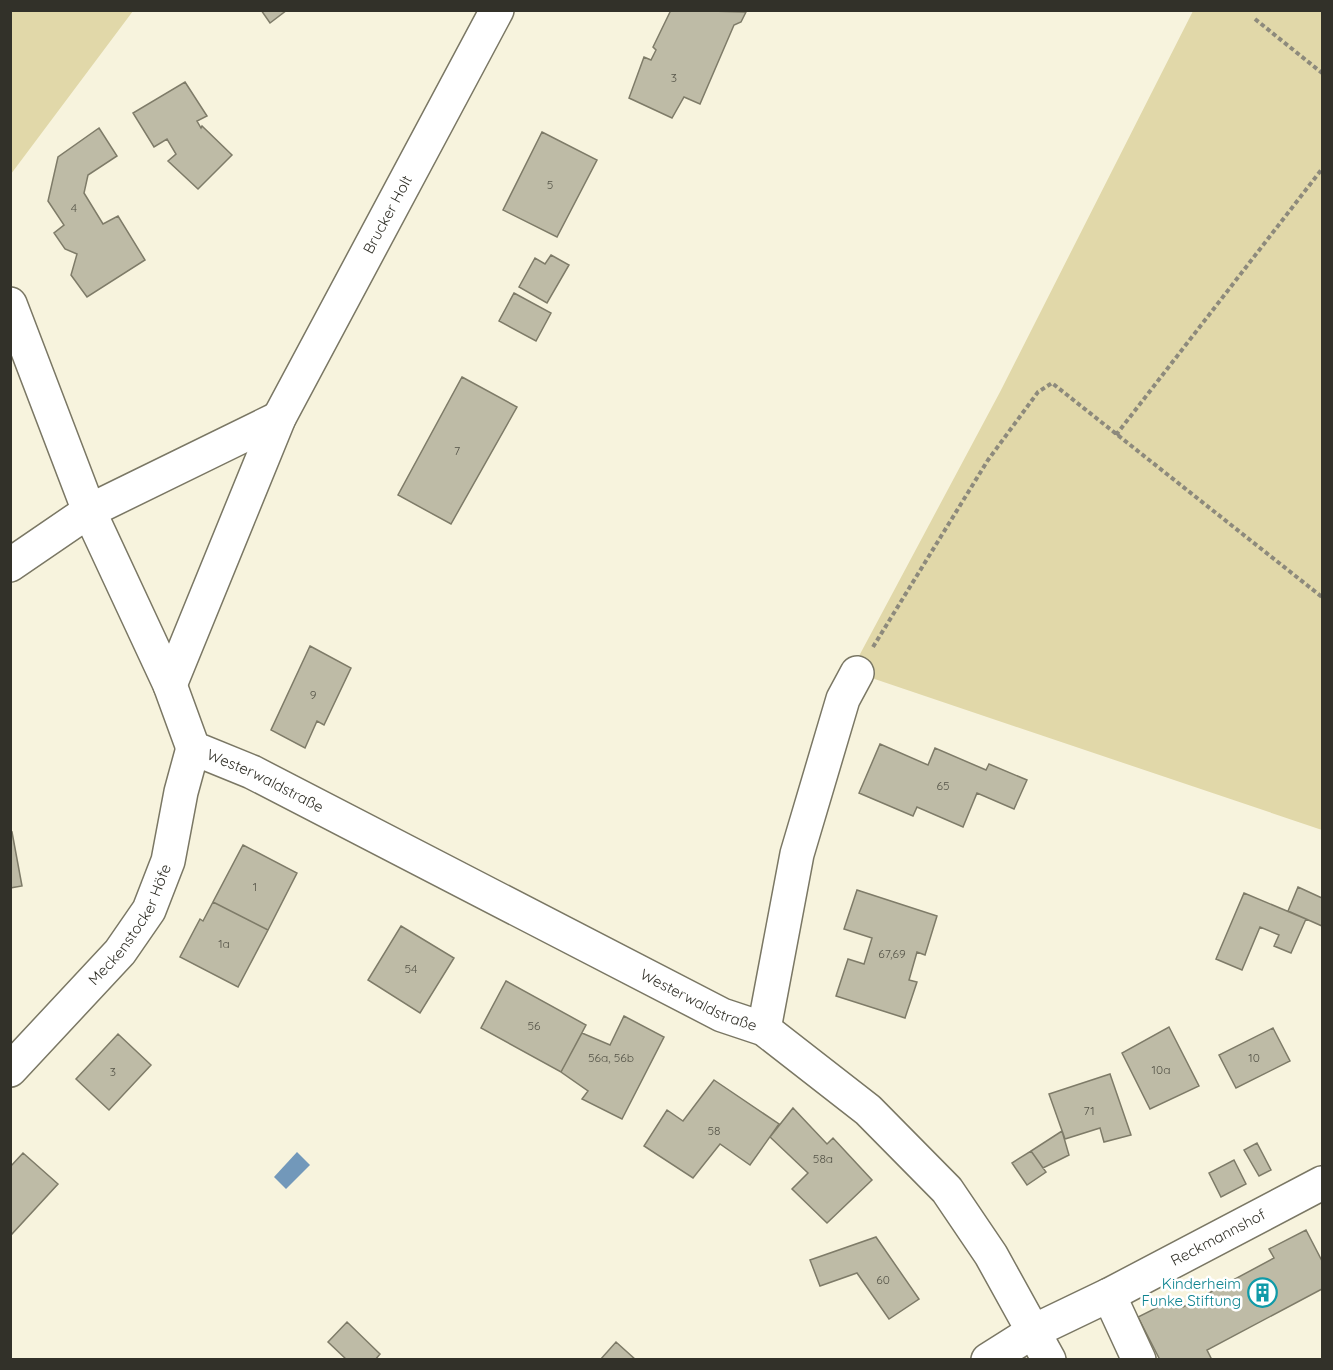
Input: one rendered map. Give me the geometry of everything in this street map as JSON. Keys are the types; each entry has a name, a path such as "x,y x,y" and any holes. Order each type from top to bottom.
{"street":[{"name":"Brucker Holt","path":"170,685 279,418 497,10"},
{"name":"Westerwaldstraße","path":"10,304 89,511 170,685 193,748 252,772 722,1015 764,1029 868,1110 947,1190 992,1255 1049,1359"},
{"path":"10,564 89,511 279,418"},
{"name":"Westerwaldstraße","path":"764,1029 797,854 843,699 857,673"},
{"name":"Meckenstocker Höfe","path":"10,1070 120,952 149,910 168,861 181,792 193,748"},
{"name":"Reckmannshof","path":"988,1359 1034,1330 1109,1295 1323,1183"},
{"path":"1109,1295 1139,1359"}],"path":[{"path":"1255,19 1323,73"},
{"path":"1116,435 1323,168"},
{"path":"857,673 988,460 1038,392 1052,384 1323,597"}],"shaded area":[{"path":"10,11 133,11 11,174"},
{"path":"1193,11 1322,11 1322,830 851,671 1000,392"}],"water":[{"path":"297,1152 310,1165 286,1189 274,1177"}],"building":[{"path":"261,10 287,10 270,23"},
{"path":"671,10 746,12 741,22 734,25 700,104 684,97 672,118 629,98 644,57 651,60 656,50 653,47"},
{"path":"185,82 207,116 197,121 201,128 202,126 232,155 198,189 168,161 176,154 167,139 154,147 133,113"},
{"path":"99,128 117,156 88,175 84,193 103,224 118,216 145,260 87,297 71,275 77,254 65,249 54,233 64,225 48,201 58,157"},
{"path":"542,132 597,160 557,237 503,210"},
{"path":"551,255 569,265 547,303 519,287 535,258 545,264"},
{"path":"514,293 551,313 536,341 499,321"},
{"path":"462,377 517,407 451,524 398,495"},
{"path":"310,646 351,668 324,725 317,721 305,748 271,730"},
{"path":"880,744 928,765 935,748 986,770 989,764 1027,780 1014,809 977,793 963,827 917,807 913,816 859,793"},
{"path":"12,832 22,886 10,888 10,833"},
{"path":"243,845 297,873 268,930 213,902"},
{"path":"1298,887 1322,898 1322,926 1288,911"},
{"path":"857,890 937,916 925,955 917,952 909,980 917,982 905,1018 836,996 848,959 864,964 872,938 844,929"},
{"path":"1244,893 1306,919 1291,953 1274,946 1279,935 1260,927 1242,970 1216,959"},
{"path":"213,902 268,930 238,987 180,957 200,919 203,921"},
{"path":"401,926 454,958 420,1013 368,980"},
{"path":"506,981 586,1025 561,1072 481,1028"},
{"path":"624,1016 664,1037 622,1119 582,1099 588,1091 561,1072 582,1033 610,1045"},
{"path":"1169,1027 1199,1086 1150,1109 1122,1053"},
{"path":"1273,1028 1290,1061 1236,1088 1219,1055"},
{"path":"118,1034 151,1065 109,1110 76,1079"},
{"path":"1110,1074 1131,1135 1104,1142 1100,1128 1065,1139 1049,1094"},
{"path":"714,1080 779,1124 750,1165 720,1144 693,1178 644,1146 667,1110 683,1121"},
{"path":"793,1108 827,1144 833,1138 872,1180 827,1223 792,1189 808,1173 770,1137"},
{"path":"1062,1131 1069,1155 1043,1168 1031,1151"},
{"path":"1257,1143 1271,1170 1259,1176 1244,1150"},
{"path":"1031,1151 1046,1172 1027,1185 1012,1163"},
{"path":"23,1153 58,1184 11,1235 10,1167"},
{"path":"1234,1160 1246,1184 1221,1197 1209,1173"},
{"name":"Kinderheim Funke Stiftung","path":"1306,1230 1322,1261 1322,1289 1207,1350 1212,1360 1160,1360 1138,1317 1178,1297 1183,1307 1274,1258 1269,1249"},
{"path":"876,1237 919,1299 889,1319 857,1273 820,1286 810,1260"},
{"path":"347,1322 380,1354 375,1360 347,1360 328,1342"},
{"path":"616,1342 636,1360 600,1360"}],"place":[{"name":"Kinderheim Funke Stiftung","path":"1262,1293"}]}
